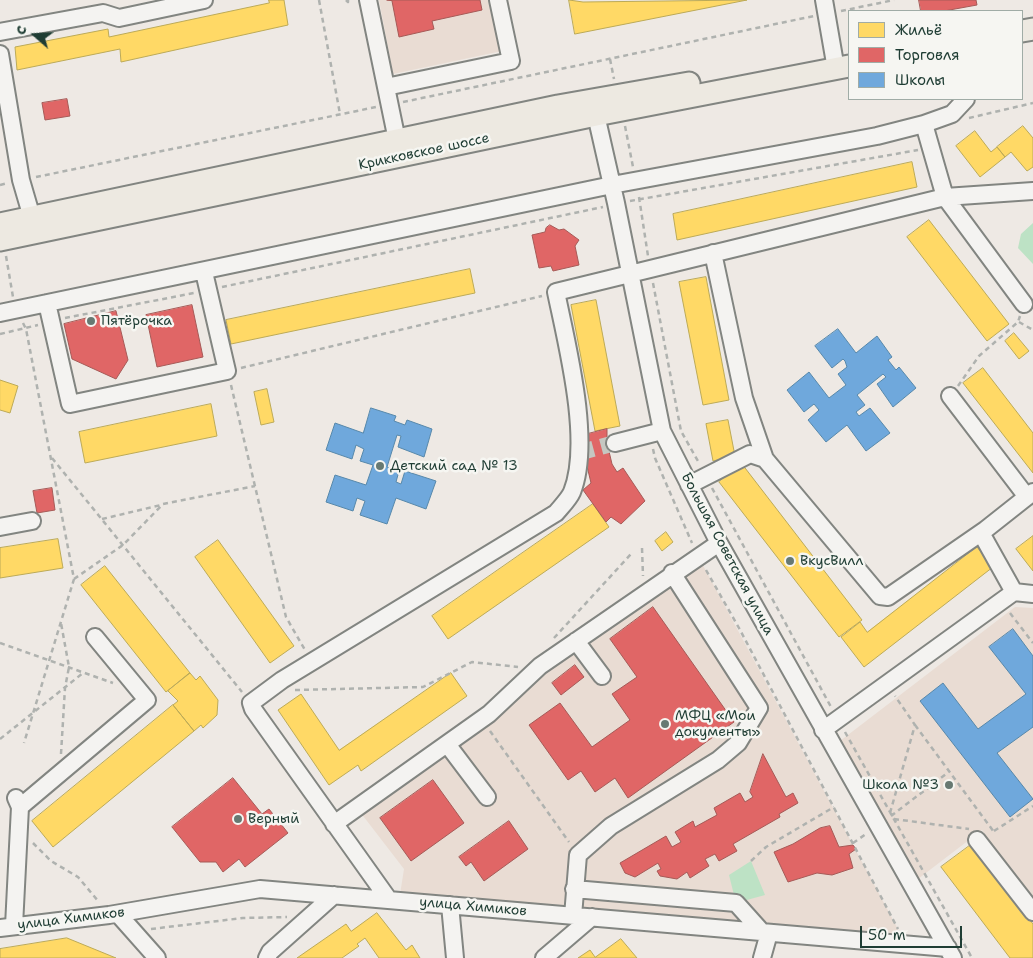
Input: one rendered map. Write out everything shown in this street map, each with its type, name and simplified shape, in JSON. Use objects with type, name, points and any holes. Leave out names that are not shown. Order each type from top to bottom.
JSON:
[{"type":"main road","name":"Крикковское шоссе","points":[[1,234],[34,225],[399,149],[622,111],[842,60]]},
{"type":"main road","points":[[399,149],[558,106],[842,60]]},
{"type":"street","points":[[0,32],[104,13],[119,18],[204,0]]},
{"type":"street","points":[[368,0],[399,149]]},
{"type":"street","points":[[386,87],[511,61],[498,0]]},
{"type":"street","points":[[825,7],[842,60]]},
{"type":"street","points":[[1,63],[21,180],[34,225]]},
{"type":"street","points":[[7,312],[612,185],[877,136],[924,124],[952,114],[965,100]]},
{"type":"street","name":"Большая Советская улица","points":[[596,115],[662,431],[719,543],[950,953]]},
{"type":"street","points":[[924,124],[945,197],[1024,304]]},
{"type":"street","points":[[388,900],[252,709],[251,703],[266,691],[312,662],[556,513],[572,493],[578,467],[578,416],[572,370],[556,292],[945,197],[1032,192]]},
{"type":"street","points":[[712,253],[744,398],[765,460],[883,598],[888,597],[981,533],[1030,495],[950,396]]},
{"type":"street","points":[[47,303],[70,404],[227,371],[204,272]]},
{"type":"street","points":[[615,443],[662,431]]},
{"type":"street","points":[[689,485],[750,454],[765,460]]},
{"type":"street","points":[[0,527],[32,521]]},
{"type":"street","points":[[981,533],[1014,592]]},
{"type":"street","points":[[334,824],[481,720],[540,666],[672,573],[719,543]]},
{"type":"street","points":[[573,916],[578,855],[611,826],[718,760],[738,743],[760,708],[672,573]]},
{"type":"street","points":[[823,730],[1014,592],[1033,594]]},
{"type":"street","points":[[7,927],[18,803],[59,774],[147,700],[95,637]]},
{"type":"street","points":[[576,641],[602,676]]},
{"type":"street","points":[[448,744],[487,797]]},
{"type":"street","points":[[979,833],[1033,912]]},
{"type":"street","name":"улица Химиков","points":[[7,927],[114,914],[260,889],[766,932],[950,953]]},
{"type":"street","points":[[574,889],[736,903],[766,932],[762,958]]},
{"type":"street","points":[[267,958],[270,952],[334,895]]},
{"type":"street","points":[[450,906],[454,958]]},
{"type":"street","points":[[114,914],[134,931],[158,958]]},
{"type":"street","points":[[544,958],[592,918]]},
{"type":"path","points":[[319,0],[340,114]]},
{"type":"path","points":[[0,185],[390,104],[825,7],[894,0]]},
{"type":"path","points":[[952,114],[956,121],[1033,103]]},
{"type":"path","points":[[622,111],[681,431],[838,720],[972,958]]},
{"type":"path","points":[[0,334],[26,329],[51,321],[209,290],[639,199],[931,148]]},
{"type":"path","points":[[1,234],[7,312],[26,329],[74,579],[24,743]]},
{"type":"path","points":[[312,662],[286,617],[227,371],[556,292]]},
{"type":"path","points":[[950,396],[979,356],[1018,322],[1033,330]]},
{"type":"path","points":[[51,457],[251,703]]},
{"type":"path","points":[[102,519],[163,504],[255,486]]},
{"type":"path","points":[[74,579],[123,545],[163,504]]},
{"type":"path","points":[[642,548],[644,593]]},
{"type":"path","points":[[551,640],[631,554]]},
{"type":"path","points":[[1006,608],[1033,643]]},
{"type":"path","points":[[59,774],[65,688],[69,668],[61,621]]},
{"type":"path","points":[[0,643],[116,684]]},
{"type":"path","points":[[266,691],[423,687],[472,662],[524,667]]},
{"type":"path","points":[[0,739],[84,673]]},
{"type":"path","points":[[894,694],[994,832]]},
{"type":"path","points":[[481,720],[578,855]]},
{"type":"path","points":[[891,814],[915,724]]},
{"type":"path","points":[[891,814],[950,771]]},
{"type":"path","points":[[750,862],[766,847],[834,806]]},
{"type":"path","points":[[894,819],[979,833],[994,832],[1033,806]]},
{"type":"path","points":[[979,833],[994,832]]},
{"type":"path","points":[[27,837],[52,861],[78,877],[114,914]]},
{"type":"path","points":[[134,931],[242,918],[309,917]]},
{"type":"shaded area","points":[[379,0],[491,0],[502,51],[393,74]]},
{"type":"shaded area","points":[[698,556],[906,944],[399,901],[404,869],[357,808]]},
{"type":"shaded area","name":"Школа №3","points":[[1015,607],[1033,608],[1033,900],[982,830],[918,879],[840,741]]},
{"type":"green space","points":[[1033,223],[1033,264],[1018,248],[1021,234]]},
{"type":"green space","points":[[751,861],[765,895],[736,903],[729,875]]},
{"type":"building: Жильё","points":[[269,0],[284,0],[288,25],[121,62],[120,49],[17,70],[15,47],[108,29],[109,37],[269,3]]},
{"type":"building: Жильё","points":[[569,0],[583,2],[747,0],[575,34]]},
{"type":"building: Жильё","points":[[1023,126],[1033,138],[1033,167],[1027,171],[1011,152],[1005,157],[997,147]]},
{"type":"building: Жильё","points":[[975,131],[991,152],[997,147],[1005,157],[980,177],[956,146]]},
{"type":"building: Жильё","points":[[912,162],[917,187],[677,240],[673,214]]},
{"type":"building: Жильё","points":[[929,220],[1009,324],[987,341],[907,237]]},
{"type":"building: Жильё","points":[[470,269],[475,293],[231,344],[226,320]]},
{"type":"building: Жильё","points":[[706,277],[729,400],[703,405],[679,282]]},
{"type":"building: Жильё","points":[[596,300],[620,426],[595,431],[571,305]]},
{"type":"building: Жильё","points":[[1014,333],[1029,351],[1019,359],[1005,341]]},
{"type":"building: Жильё","points":[[983,368],[1033,433],[1033,473],[963,383]]},
{"type":"building: Жильё","points":[[0,380],[18,386],[10,413],[0,410]]},
{"type":"building: Жильё","points":[[267,389],[274,422],[261,425],[254,392]]},
{"type":"building: Жильё","points":[[211,404],[217,436],[85,463],[79,432]]},
{"type":"building: Жильё","points":[[728,420],[735,456],[713,461],[706,424]]},
{"type":"building: Жильё","points":[[742,464],[862,620],[839,637],[719,482]]},
{"type":"building: Жильё","points":[[593,504],[609,527],[448,639],[432,616]]},
{"type":"building: Жильё","points":[[666,532],[673,542],[662,551],[655,541]]},
{"type":"building: Жильё","points":[[1033,536],[1033,571],[1016,549]]},
{"type":"building: Жильё","points":[[58,539],[63,568],[0,578],[0,548]]},
{"type":"building: Жильё","points":[[218,540],[294,646],[270,663],[195,557]]},
{"type":"building: Жильё","points":[[977,547],[993,567],[864,667],[841,637],[860,622],[867,632]]},
{"type":"building: Жильё","points":[[105,566],[190,673],[166,692],[81,585]]},
{"type":"building: Жильё","points":[[190,673],[196,680],[200,676],[218,700],[217,715],[203,728],[201,725],[194,731],[173,705],[178,701],[168,691]]},
{"type":"building: Жильё","points":[[451,673],[467,696],[361,771],[358,765],[329,785],[278,710],[301,694],[339,750]]},
{"type":"building: Жильё","points":[[173,705],[194,731],[53,847],[32,821]]},
{"type":"building: Жильё","points":[[972,844],[1033,924],[1033,958],[1010,958],[941,867]]},
{"type":"building: Жильё","points":[[377,913],[406,950],[412,945],[420,958],[379,958],[365,938],[357,944],[359,946],[342,958],[297,958],[346,924],[351,931]]},
{"type":"building: Жильё","points":[[67,938],[116,958],[0,958],[0,949]]},
{"type":"building: Жильё","points":[[621,939],[637,958],[578,958],[590,950],[595,957]]},
{"type":"building: Торговля","points":[[387,0],[480,0],[482,10],[432,21],[434,29],[399,37],[392,1]]},
{"type":"building: Торговля","points":[[919,0],[976,0],[977,5],[950,10],[921,10]]},
{"type":"building: Торговля","points":[[67,99],[70,116],[45,120],[42,103]]},
{"type":"building: Торговля","points":[[550,225],[559,230],[564,229],[579,240],[575,246],[579,265],[553,271],[551,266],[539,268],[532,235],[545,232],[546,228]]},
{"type":"building: Торговля","points":[[192,305],[203,357],[157,367],[146,315]]},
{"type":"building: Торговля","points":[[116,311],[128,360],[116,379],[72,359],[64,324]]},
{"type":"building: Торговля","points":[[607,429],[607,443],[612,464],[617,472],[623,468],[645,501],[621,524],[611,517],[606,522],[583,490],[591,483],[580,436]]},
{"type":"building: Торговля","points":[[52,488],[55,510],[37,513],[33,491]]},
{"type":"building: Торговля","points":[[653,607],[734,722],[628,798],[615,778],[595,792],[581,771],[568,780],[529,725],[560,703],[592,747],[630,720],[612,694],[637,677],[610,639]]},
{"type":"building: Торговля","points":[[575,665],[584,677],[561,695],[552,683]]},
{"type":"building: Торговля","points":[[763,754],[786,797],[793,793],[798,803],[779,814],[780,817],[733,844],[737,851],[719,861],[715,854],[705,859],[709,866],[690,878],[687,872],[677,879],[660,876],[657,871],[661,869],[658,863],[635,877],[625,873],[620,863],[666,836],[672,847],[681,842],[675,832],[693,821],[695,827],[717,815],[714,808],[740,793],[745,802],[753,797],[750,792]]},
{"type":"building: Торговля","points":[[233,778],[262,814],[269,809],[288,833],[245,867],[239,859],[223,872],[216,862],[200,862],[172,827]]},
{"type":"building: Торговля","points":[[433,780],[464,823],[411,861],[380,818]]},
{"type":"building: Торговля","points":[[509,821],[528,849],[484,881],[471,862],[466,866],[459,857]]},
{"type":"building: Торговля","points":[[830,826],[839,847],[853,845],[856,849],[849,854],[853,868],[832,875],[817,873],[788,882],[774,852],[793,844],[820,828]]},
{"type":"building: Школы","points":[[838,329],[856,353],[877,336],[892,357],[888,360],[896,370],[899,367],[916,388],[893,407],[877,384],[886,377],[883,374],[857,395],[865,405],[856,412],[859,416],[870,408],[890,433],[866,451],[847,425],[826,442],[808,420],[819,410],[814,404],[804,412],[787,390],[809,372],[829,398],[846,385],[838,374],[847,367],[845,361],[843,359],[832,368],[815,346]]},
{"type":"building: Школы","name":"Детский сад № 13","points":[[371,408],[396,416],[394,421],[405,425],[407,420],[432,429],[424,457],[398,447],[401,436],[397,435],[387,467],[399,471],[396,482],[401,484],[405,471],[436,481],[426,509],[396,498],[387,524],[360,515],[365,501],[357,498],[353,511],[326,502],[335,475],[366,485],[373,465],[360,461],[364,449],[356,445],[352,459],[326,450],[335,423],[363,433]]},
{"type":"building: Школы","points":[[1013,629],[1033,656],[1033,727],[997,753],[1033,799],[1010,817],[920,701],[943,683],[978,729],[1026,694],[989,647]]},
{"type":"tunnel","points":[[578,453],[615,443]]},
{"type":"place","name":"Пятёрочка","points":[[91,321]]},
{"type":"place","name":"Детский сад № 13","points":[[380,466]]},
{"type":"place","name":"ВкусВилл","points":[[790,561]]},
{"type":"place","name":"МФЦ «Мои документы»","points":[[665,724]]},
{"type":"place","name":"Школа №3","points":[[949,785]]},
{"type":"place","name":"Верный","points":[[238,819]]}]
